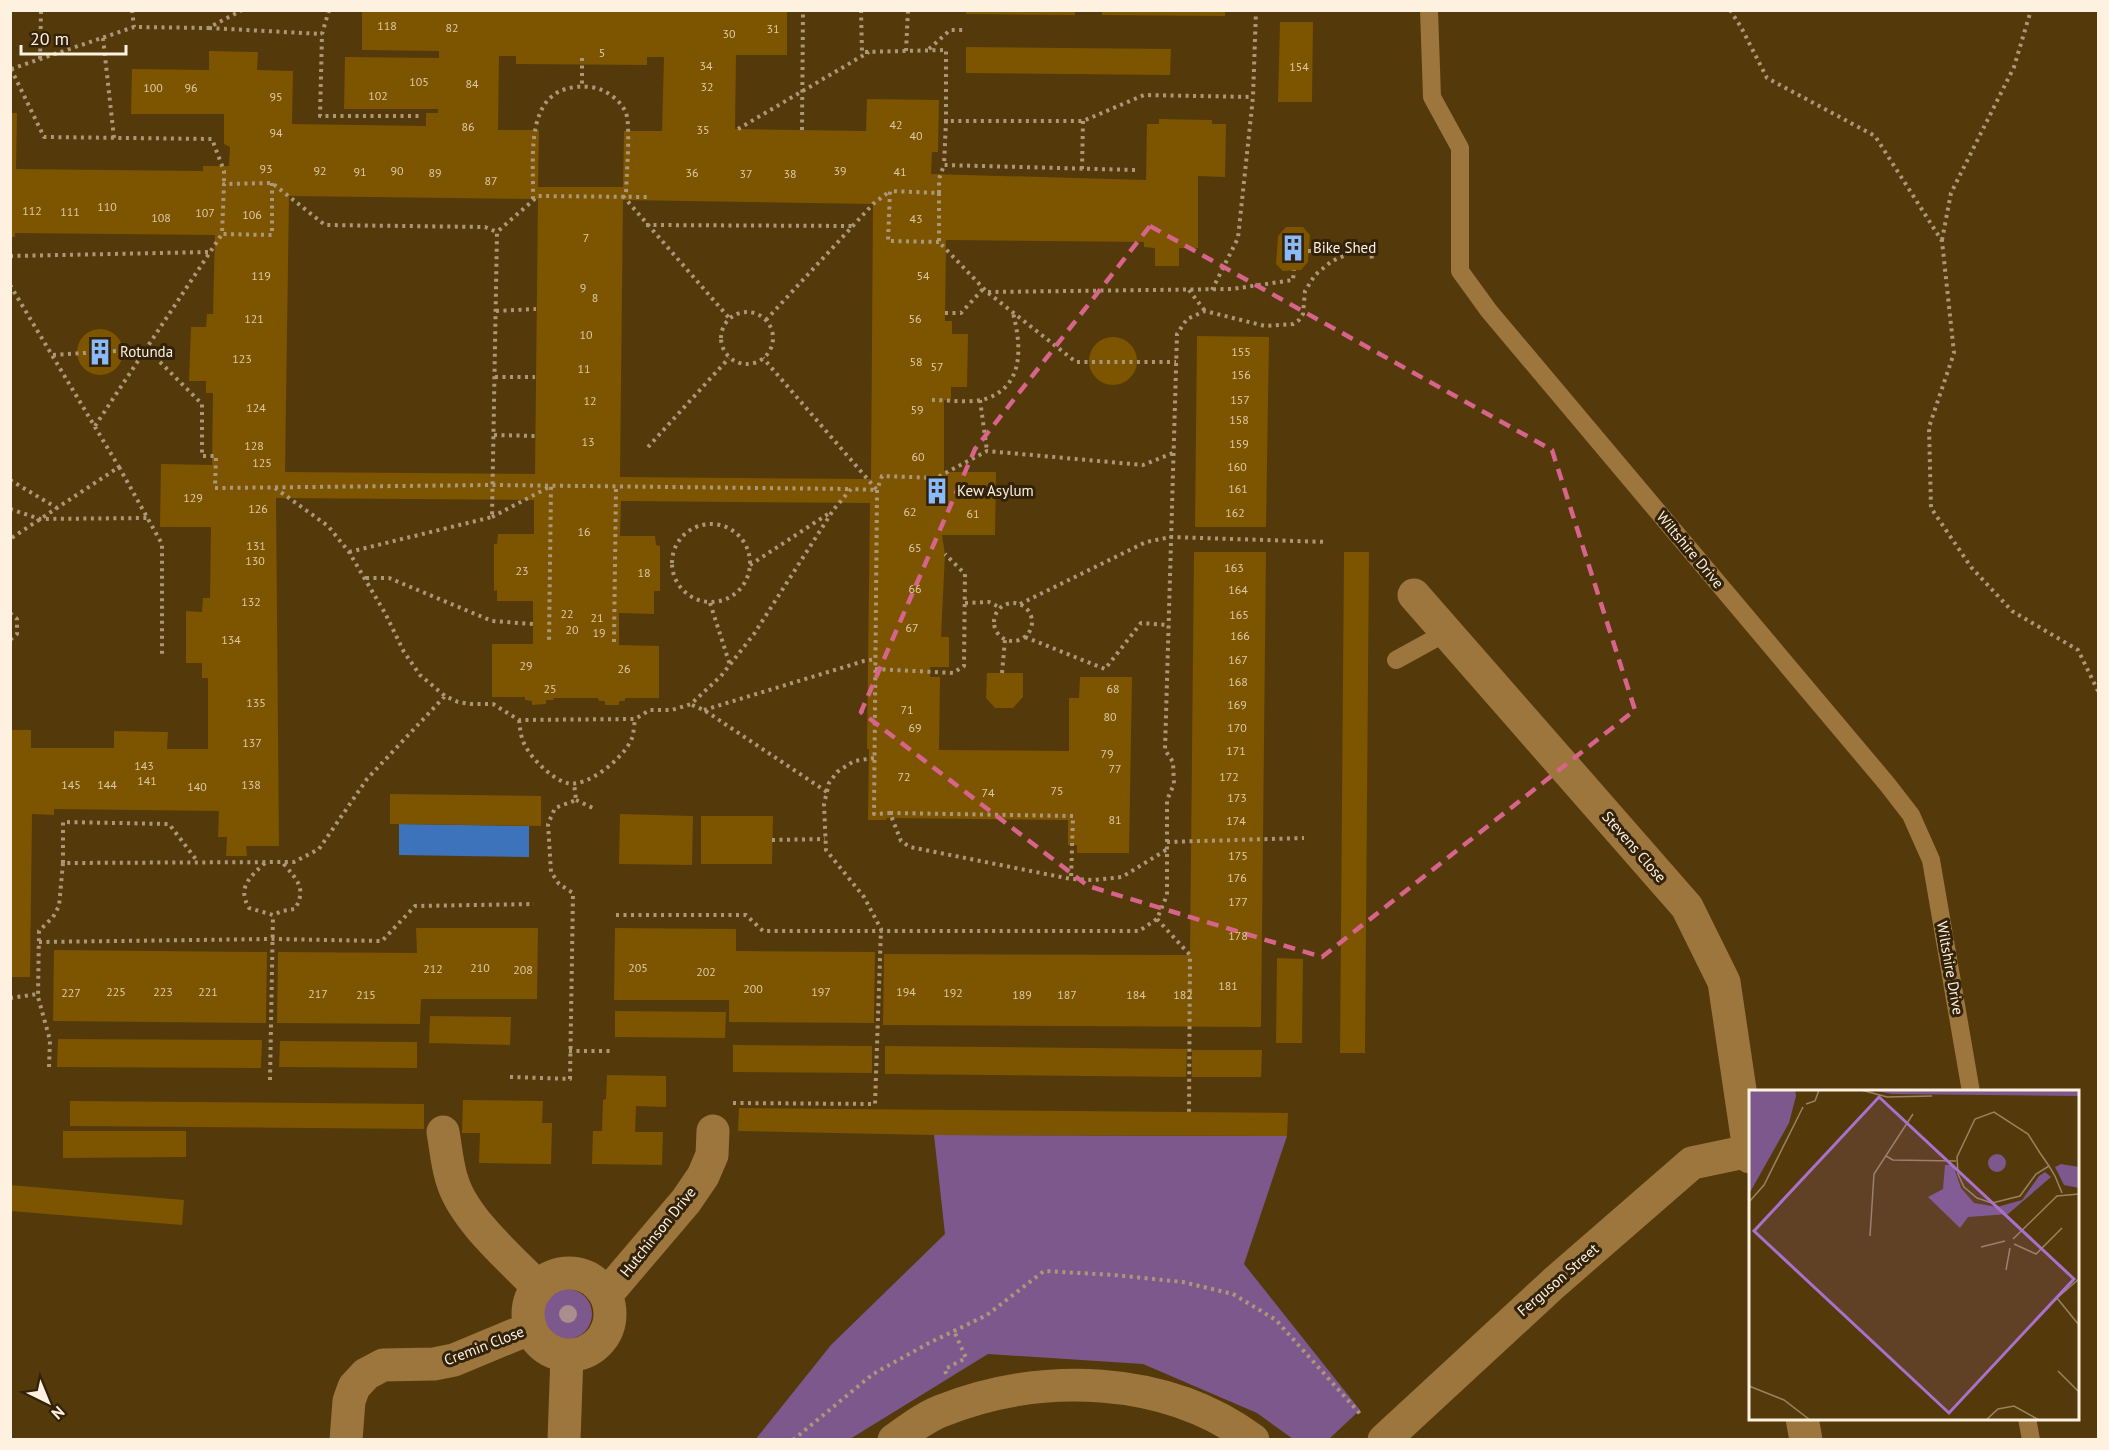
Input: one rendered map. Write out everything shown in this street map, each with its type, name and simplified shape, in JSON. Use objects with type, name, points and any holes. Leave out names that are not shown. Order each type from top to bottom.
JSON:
[{"type":"street","name":"Stevens Close","points":[[1414,595],[1687,907],[1724,982],[1749,1147]]},
{"type":"street","name":"Hutchinson Drive","points":[[606,1295],[686,1201],[703,1176],[723,1122]]},
{"type":"street","points":[[443,1132],[453,1183],[465,1204],[485,1232],[538,1287]]},
{"type":"street","name":"Ferguson Street","points":[[1376,1431],[1508,1323],[1692,1163],[1749,1154]]},
{"type":"street","points":[[572,1273],[592,1279],[606,1295],[611,1316],[608,1330],[600,1341],[584,1352],[567,1355],[553,1352],[543,1346],[534,1336],[531,1328],[529,1306],[538,1287],[560,1274],[572,1273]]},
{"type":"street","name":"Cremin Close","points":[[346,1440],[349,1401],[354,1387],[366,1374],[383,1365],[434,1364],[454,1360],[531,1328]]},
{"type":"street","points":[[564,1440],[567,1355]]},
{"type":"street","points":[[894,1440],[913,1426],[939,1412],[974,1400],[999,1393],[1060,1386],[1107,1387],[1166,1396],[1216,1417],[1253,1440]]},
{"type":"street","points":[[1802,1420],[1806,1440]]},
{"type":"lane","name":"Wiltshire Drive","points":[[1429,10],[1432,97],[1460,148],[1460,271],[1489,311],[1872,765],[1911,815],[1931,860],[1971,1090]]},
{"type":"lane","points":[[1396,660],[1447,632]]},
{"type":"lane","points":[[2027,1420],[2031,1440]]},
{"type":"path","points":[[40,59],[41,10]]},
{"type":"path","points":[[132,10],[134,27]]},
{"type":"path","points":[[208,28],[242,10]]},
{"type":"path","points":[[329,10],[322,34],[320,116],[423,116]]},
{"type":"path","points":[[802,130],[803,10]]},
{"type":"path","points":[[861,10],[862,52],[946,50],[946,121],[944,165],[939,179],[939,242],[986,290],[1076,362],[1176,362]]},
{"type":"path","points":[[906,51],[908,10]]},
{"type":"path","points":[[1212,290],[1238,238],[1253,97],[1256,10]]},
{"type":"path","points":[[1730,10],[1767,78],[1875,136],[1942,240]]},
{"type":"path","points":[[2031,10],[2014,67],[1951,193],[1942,240],[1954,353],[1929,427],[1930,508],[1971,567],[2012,611],[2078,650],[2098,692]]},
{"type":"path","points":[[95,426],[222,234],[224,171],[212,139],[44,137],[11,69],[134,27],[322,34]]},
{"type":"path","points":[[928,50],[950,30],[965,30]]},
{"type":"path","points":[[104,38],[114,138]]},
{"type":"path","points":[[738,129],[870,51]]},
{"type":"path","points":[[582,58],[582,86]]},
{"type":"path","points":[[533,200],[535,127],[544,105],[557,93],[582,86],[595,87],[613,97],[625,111],[627,127],[625,196],[646,225],[730,319]]},
{"type":"path","points":[[946,121],[1083,121],[1144,96],[1253,97]]},
{"type":"path","points":[[1082,169],[1083,121]]},
{"type":"path","points":[[944,165],[1135,170]]},
{"type":"path","points":[[224,184],[272,183],[325,225],[485,227],[497,232]]},
{"type":"path","points":[[222,234],[272,235],[272,183]]},
{"type":"path","points":[[766,320],[873,204],[890,191],[939,192]]},
{"type":"path","points":[[890,191],[888,241],[939,242]]},
{"type":"path","points":[[492,517],[497,232],[538,196],[647,197]]},
{"type":"path","points":[[646,225],[853,226]]},
{"type":"path","points":[[1308,251],[1371,251],[1372,260]]},
{"type":"path","points":[[616,915],[746,915],[763,931],[881,929],[1139,931],[1157,919],[1167,895],[1167,800],[1174,784],[1173,762],[1165,750],[1177,334],[1180,326],[1187,319],[1205,311],[1265,326],[1293,324],[1303,314],[1305,291],[1315,275],[1332,261],[1355,251]]},
{"type":"path","points":[[10,256],[210,252]]},
{"type":"path","points":[[945,313],[961,313],[986,290],[1232,290],[1293,280],[1294,270]]},
{"type":"path","points":[[10,285],[95,426],[162,544],[162,657]]},
{"type":"path","points":[[1189,290],[1205,311]]},
{"type":"path","points":[[496,310],[536,309]]},
{"type":"path","points":[[932,400],[981,400],[990,398],[1003,388],[1013,376],[1019,360],[1019,335],[1013,312]]},
{"type":"path","points":[[743,313],[752,313],[766,320],[771,328],[772,345],[764,358],[756,363],[747,364],[729,358],[722,345],[722,336],[723,328],[730,319],[743,313]]},
{"type":"path","points":[[52,355],[147,349],[202,404],[202,456],[216,456],[215,488],[492,484],[877,490]]},
{"type":"path","points":[[648,447],[729,358]]},
{"type":"path","points":[[764,358],[877,490]]},
{"type":"path","points":[[495,377],[536,377]]},
{"type":"path","points":[[981,400],[987,451]]},
{"type":"path","points":[[494,435],[535,436]]},
{"type":"path","points":[[1071,879],[1073,816],[874,814],[877,490],[882,476],[936,478],[987,451],[1143,465],[1173,453]]},
{"type":"path","points":[[10,539],[119,467]]},
{"type":"path","points":[[10,480],[57,508]]},
{"type":"path","points":[[350,552],[492,517],[551,486]]},
{"type":"path","points":[[549,642],[551,486]]},
{"type":"path","points":[[614,642],[616,486]]},
{"type":"path","points":[[275,488],[328,526],[350,552],[386,613],[404,652],[420,675],[445,696],[458,702],[493,705],[519,720],[635,719],[650,710],[672,710],[691,704],[721,676],[754,634],[834,510],[851,489]]},
{"type":"path","points":[[10,509],[40,519],[147,518]]},
{"type":"path","points":[[750,565],[834,510]]},
{"type":"path","points":[[712,524],[732,530],[746,545],[750,565],[745,584],[730,598],[710,603],[690,597],[676,583],[671,562],[677,543],[692,528],[712,524]]},
{"type":"path","points":[[1020,604],[1146,542],[1172,537],[1327,542]]},
{"type":"path","points":[[875,669],[953,673],[964,666],[965,574],[945,554]]},
{"type":"path","points":[[365,578],[389,578],[492,621],[533,624]]},
{"type":"path","points":[[710,603],[730,665]]},
{"type":"path","points":[[964,603],[989,603],[1001,608]]},
{"type":"path","points":[[1010,603],[1020,604],[1028,610],[1032,618],[1031,628],[1025,637],[1016,641],[1005,640],[998,634],[994,625],[995,615],[1001,608],[1010,603]]},
{"type":"path","points":[[10,613],[17,619],[17,634],[10,640]]},
{"type":"path","points":[[1025,637],[1105,669],[1141,623],[1169,625]]},
{"type":"path","points":[[1002,673],[1005,640]]},
{"type":"path","points":[[704,710],[876,659]]},
{"type":"path","points":[[63,863],[294,862],[319,849],[367,779],[445,696]]},
{"type":"path","points":[[691,704],[704,710],[827,792]]},
{"type":"path","points":[[519,720],[527,750],[553,775],[567,783],[574,783],[582,782],[604,770],[621,755],[632,737],[635,719]]},
{"type":"path","points":[[723,1122],[733,1103],[875,1104],[881,929],[864,897],[826,850],[824,804],[833,777],[854,761],[874,758]]},
{"type":"path","points":[[574,783],[576,800]]},
{"type":"path","points":[[510,1077],[570,1079],[573,892],[559,884],[551,873],[548,824],[555,808],[576,800],[595,809]]},
{"type":"path","points":[[890,813],[901,841],[910,847],[1071,879],[1094,880],[1122,877],[1167,849]]},
{"type":"path","points":[[49,1067],[50,1040],[38,994],[39,931],[59,906],[63,863],[63,822],[169,824],[198,862]]},
{"type":"path","points":[[1167,842],[1304,838]]},
{"type":"path","points":[[772,840],[825,839]]},
{"type":"path","points":[[266,863],[245,885],[243,897],[249,908],[273,915],[295,909],[302,898],[300,885],[282,862]]},
{"type":"path","points":[[39,942],[273,939],[382,941],[415,906],[534,904]]},
{"type":"path","points":[[270,1080],[273,915]]},
{"type":"path","points":[[1157,919],[1190,955],[1189,1113]]},
{"type":"path","points":[[10,998],[38,994]]},
{"type":"path","points":[[569,1051],[612,1051]]},
{"type":"path","points":[[794,1440],[873,1374],[987,1315],[1044,1271],[1183,1282],[1233,1294],[1276,1320],[1376,1431]]},
{"type":"highlighted area","points":[[1150,226],[1552,450],[1635,710],[1322,957],[1088,886],[861,712],[975,449]]},
{"type":"shaded area","points":[[934,1135],[1287,1136],[1244,1264],[1360,1410],[1329,1439],[1293,1439],[1257,1413],[1143,1364],[988,1354],[850,1439],[755,1440],[831,1345],[945,1234]]},
{"type":"shaded area","points":[[562,1289],[572,1289],[585,1296],[592,1309],[592,1319],[585,1332],[572,1339],[562,1339],[553,1335],[546,1328],[542,1319],[542,1309],[546,1300],[553,1293]]},
{"type":"water","points":[[399,824],[529,826],[529,857],[399,855]]},
{"type":"building","name":"Kew Asylum","points":[[362,10],[787,10],[787,55],[736,55],[735,129],[866,131],[867,99],[939,100],[938,152],[932,152],[931,174],[1146,180],[1147,124],[1159,124],[1159,119],[1212,120],[1212,124],[1226,124],[1225,177],[1198,176],[1198,248],[1179,248],[1179,266],[1155,266],[1155,248],[1144,247],[1144,242],[946,240],[945,321],[952,321],[952,334],[968,334],[967,387],[951,387],[951,401],[944,400],[944,472],[996,472],[995,535],[942,535],[945,554],[941,637],[949,637],[949,667],[930,667],[930,677],[940,677],[939,750],[1069,751],[1069,698],[1079,698],[1080,677],[1132,677],[1129,853],[1077,853],[1077,845],[1068,845],[1068,820],[887,818],[886,820],[868,820],[870,503],[621,501],[620,536],[655,536],[656,545],[660,546],[660,591],[654,591],[654,614],[619,613],[619,645],[659,646],[659,698],[625,698],[625,701],[619,701],[619,705],[605,705],[605,701],[599,701],[598,698],[553,698],[554,700],[546,700],[546,704],[532,705],[532,701],[525,700],[525,697],[492,697],[492,644],[533,644],[533,601],[497,601],[497,590],[494,591],[494,544],[497,544],[498,534],[534,534],[534,500],[276,498],[279,846],[246,846],[247,856],[226,856],[227,837],[218,837],[219,811],[54,809],[54,815],[32,814],[30,977],[10,977],[10,730],[31,730],[31,748],[114,748],[114,731],[168,732],[167,749],[208,749],[208,678],[202,678],[202,663],[186,663],[186,611],[202,612],[203,598],[210,598],[211,527],[160,527],[161,464],[212,465],[213,393],[206,393],[206,381],[189,381],[191,327],[206,327],[207,314],[213,314],[215,235],[15,233],[15,237],[10,237],[10,113],[17,113],[16,169],[203,171],[203,166],[229,166],[230,147],[224,144],[224,114],[131,114],[132,69],[209,70],[209,51],[258,52],[257,70],[293,71],[292,124],[426,126],[426,113],[438,113],[438,109],[344,109],[345,57],[439,58],[439,51],[362,50]],"holes":[[[499,56],[516,56],[516,64],[647,65],[647,57],[664,57],[662,131],[624,131],[623,187],[538,187],[539,130],[498,130]],[[289,196],[538,199],[535,474],[285,472]],[[623,200],[873,204],[871,479],[620,477]]]},
{"type":"building","points":[[966,10],[1075,10],[1075,15],[966,14]]},
{"type":"building","points":[[1102,10],[1225,10],[1225,16],[1102,15]]},
{"type":"building","points":[[1280,22],[1313,22],[1312,102],[1278,102]]},
{"type":"building","points":[[966,47],[1171,49],[1170,75],[966,73]]},
{"type":"building","name":"Bike Shed","points":[[1286,227],[1303,227],[1310,235],[1308,262],[1301,270],[1283,271],[1276,264],[1278,236]]},
{"type":"building","name":"Rotunda","points":[[105,329],[117,335],[122,343],[122,361],[117,369],[109,374],[95,375],[87,372],[80,365],[77,347],[80,339],[87,332]]},
{"type":"building","points":[[1197,336],[1269,337],[1266,527],[1195,527]]},
{"type":"building","points":[[1113,337],[1130,344],[1137,361],[1130,378],[1113,385],[1096,378],[1089,361],[1096,344]]},
{"type":"building","points":[[1194,552],[1266,552],[1261,1027],[883,1025],[884,954],[1190,955]]},
{"type":"building","points":[[1344,552],[1369,552],[1365,1053],[1340,1053]]},
{"type":"building","points":[[987,673],[1023,673],[1023,697],[1013,708],[995,708],[986,698]]},
{"type":"building","points":[[390,794],[541,796],[541,826],[390,824]]},
{"type":"building","points":[[620,814],[693,816],[692,865],[619,864]]},
{"type":"building","points":[[701,816],[773,816],[772,864],[701,864]]},
{"type":"building","points":[[416,928],[538,928],[537,999],[421,999],[420,1024],[277,1023],[278,952],[417,953]]},
{"type":"building","points":[[615,928],[736,929],[736,951],[875,952],[874,1023],[729,1022],[729,1000],[614,1000]]},
{"type":"building","points":[[54,950],[267,952],[266,1023],[53,1021]]},
{"type":"building","points":[[1277,958],[1303,959],[1302,1043],[1276,1043]]},
{"type":"building","points":[[615,1011],[726,1012],[725,1038],[615,1037]]},
{"type":"building","points":[[430,1016],[511,1017],[510,1045],[429,1043]]},
{"type":"building","points":[[58,1039],[262,1040],[261,1068],[57,1067]]},
{"type":"building","points":[[280,1041],[417,1042],[417,1068],[279,1067]]},
{"type":"building","points":[[733,1045],[872,1046],[872,1073],[733,1072]]},
{"type":"building","points":[[885,1046],[1187,1049],[1186,1077],[885,1074]]},
{"type":"building","points":[[1192,1050],[1262,1050],[1261,1077],[1192,1077]]},
{"type":"building","points":[[607,1075],[666,1076],[666,1107],[636,1106],[635,1132],[663,1132],[662,1165],[592,1164],[593,1131],[602,1131]]},
{"type":"building","points":[[463,1100],[543,1101],[542,1123],[552,1123],[551,1164],[479,1163],[480,1133],[462,1133]]},
{"type":"building","points":[[70,1101],[424,1104],[424,1129],[70,1126]]},
{"type":"building","points":[[739,1108],[1288,1113],[1287,1136],[934,1135],[738,1131]]},
{"type":"building","points":[[63,1131],[186,1131],[186,1157],[63,1158]]},
{"type":"building","points":[[10,1185],[184,1200],[182,1225],[10,1211]]},
{"type":"place","name":"Bike Shed","points":[[1293,248]]},
{"type":"place","name":"Rotunda","points":[[100,352]]},
{"type":"place","name":"Kew Asylum","points":[[937,491]]}]
